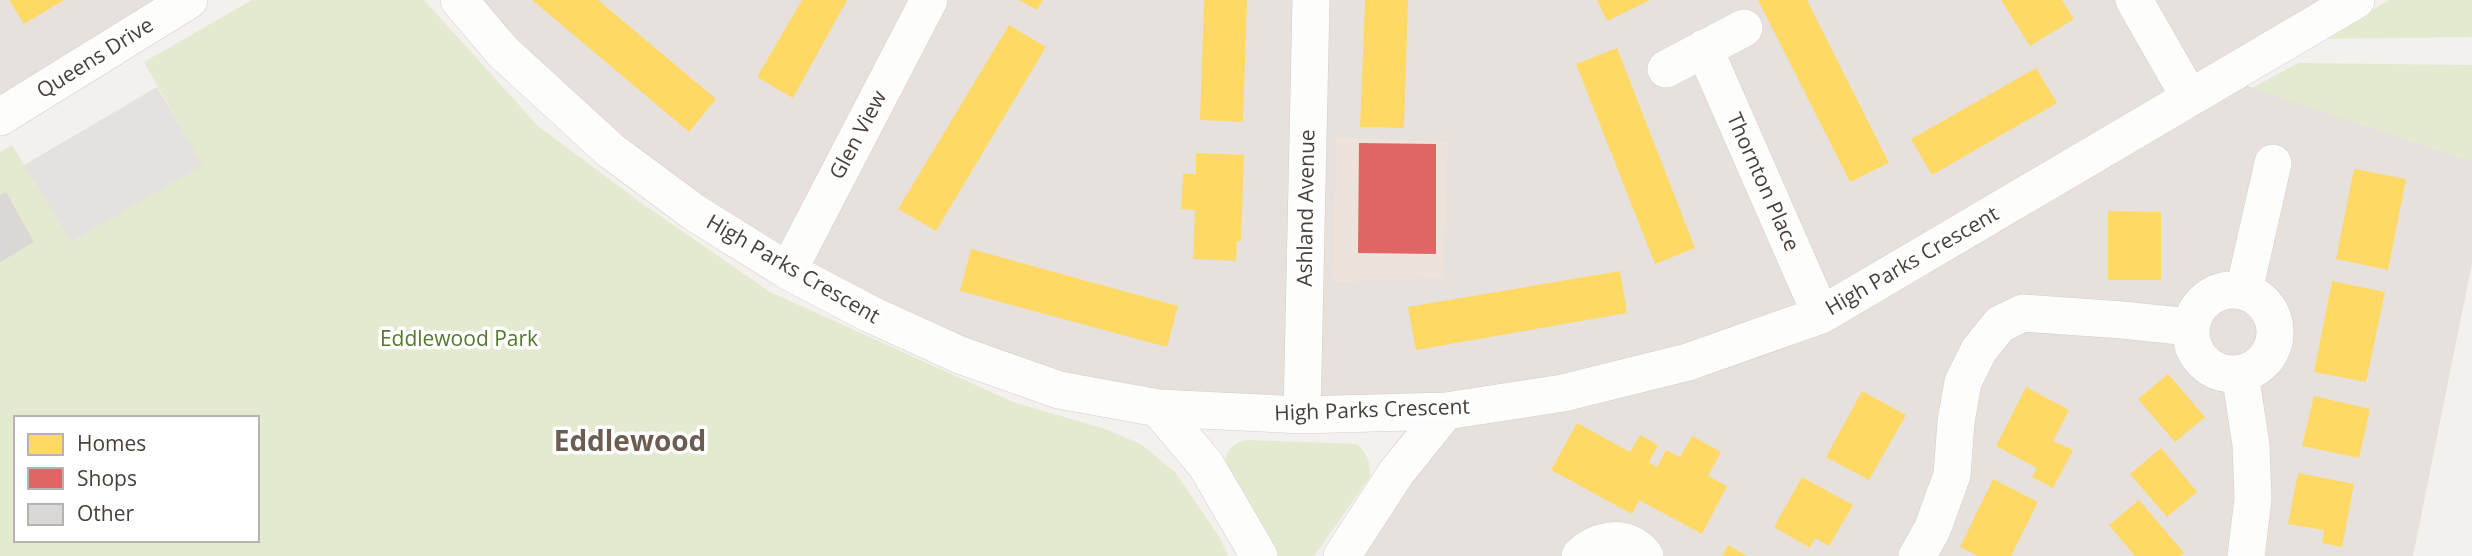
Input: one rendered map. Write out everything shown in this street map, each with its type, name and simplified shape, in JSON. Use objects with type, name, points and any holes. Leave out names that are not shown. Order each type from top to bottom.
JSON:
[{"type":"street","name":"Queens Drive","points":[[0,117],[190,0]]},
{"type":"street","name":"High Parks Crescent","points":[[459,0],[503,52],[610,150],[695,213],[788,271],[870,314],[960,355],[1059,390],[1157,408],[1302,415],[1446,411],[1563,393],[1688,362],[1821,315],[2356,0]]},
{"type":"street","name":"Glen View","points":[[788,271],[929,0]]},
{"type":"street","name":"Ashland Avenue","points":[[1302,415],[1311,0]]},
{"type":"street","points":[[2134,0],[2190,98]]},
{"type":"street","points":[[1667,69],[1744,28]]},
{"type":"street","name":"Thornton Place","points":[[1704,48],[1821,315]]},
{"type":"street","points":[[2244,291],[2273,163]]},
{"type":"street","points":[[2229,289],[2244,291],[2259,298],[2270,310],[2275,326],[2275,342],[2268,357],[2255,368],[2240,374],[2224,374],[2210,368],[2198,358],[2190,327],[2194,313],[2215,293],[2229,289]]},
{"type":"street","points":[[1917,556],[1932,530],[1952,475],[1956,422],[1963,382],[1979,350],[2000,324],[2023,313],[2190,327]]},
{"type":"street","points":[[2240,374],[2251,445],[2253,499],[2246,556]]},
{"type":"street","points":[[1157,408],[1206,465],[1259,556]]},
{"type":"street","points":[[1342,556],[1396,473],[1446,411]]},
{"type":"street","points":[[1580,556],[1588,547],[1605,540],[1624,541],[1641,550],[1645,556]]},
{"type":"shaded area","points":[[0,0],[196,0],[0,117]]},
{"type":"shaded area","points":[[459,0],[2356,0],[2229,80],[2472,161],[2472,263],[2413,556],[1342,556],[1445,412],[1059,390],[695,213]]},
{"type":"shaded area","points":[[157,87],[203,165],[71,242],[24,165]]},
{"type":"shaded area","points":[[1337,138],[1448,142],[1443,278],[1332,282]]},
{"type":"green space","name":"Eddlewood Park","points":[[252,0],[424,0],[538,126],[640,202],[770,292],[1013,402],[1102,428],[1141,444],[1175,472],[1220,538],[1228,556],[0,556],[0,152],[12,145],[71,242],[202,165],[144,62]]},
{"type":"green space","points":[[2389,0],[2472,0],[2472,37],[2326,39]]},
{"type":"green space","points":[[2298,63],[2472,65],[2472,161],[2252,88]]},
{"type":"green space","points":[[1247,440],[1357,444],[1366,455],[1370,477],[1314,556],[1278,556],[1240,497],[1228,474],[1225,461],[1230,448]]},
{"type":"building: Homes","points":[[9,0],[64,0],[24,24]]},
{"type":"building: Homes","points":[[532,0],[598,0],[716,99],[689,132]]},
{"type":"building: Homes","points":[[802,0],[847,0],[793,98],[757,77]]},
{"type":"building: Homes","points":[[1019,0],[1043,0],[1037,10]]},
{"type":"building: Homes","points":[[1204,0],[1247,0],[1243,122],[1200,120]]},
{"type":"building: Homes","points":[[1365,0],[1408,0],[1404,128],[1360,127]]},
{"type":"building: Homes","points":[[1597,0],[1650,0],[1607,21]]},
{"type":"building: Homes","points":[[1758,0],[1807,0],[1889,163],[1850,182]]},
{"type":"building: Homes","points":[[2001,0],[2062,0],[2074,19],[2030,46]]},
{"type":"building: Homes","points":[[1009,25],[1046,47],[936,231],[898,209]]},
{"type":"building: Homes","points":[[1617,48],[1695,248],[1655,264],[1576,64]]},
{"type":"building: Homes","points":[[2036,68],[2057,103],[1932,175],[1911,139]]},
{"type":"building: Homes","points":[[1196,153],[1244,155],[1241,241],[1237,241],[1236,261],[1193,259],[1195,210],[1181,209],[1183,174],[1196,174]]},
{"type":"building: Homes","points":[[2354,169],[2406,179],[2388,270],[2336,259]]},
{"type":"building: Homes","points":[[2108,211],[2161,212],[2161,280],[2108,280]]},
{"type":"building: Homes","points":[[971,249],[1178,306],[1167,347],[960,291]]},
{"type":"building: Homes","points":[[1620,271],[1627,313],[1416,350],[1408,307]]},
{"type":"building: Homes","points":[[2332,281],[2385,292],[2366,382],[2314,372]]},
{"type":"building: Homes","points":[[2168,374],[2205,417],[2175,442],[2138,399]]},
{"type":"building: Homes","points":[[2026,387],[2069,410],[2053,441],[2073,450],[2053,488],[2032,477],[2037,468],[1996,446]]},
{"type":"building: Homes","points":[[1862,391],[1906,415],[1869,480],[1826,457]]},
{"type":"building: Homes","points":[[2314,396],[2370,409],[2359,458],[2302,446]]},
{"type":"building: Homes","points":[[1577,423],[1630,452],[1640,435],[1658,445],[1649,462],[1657,467],[1666,450],[1680,457],[1692,436],[1721,452],[1708,476],[1727,486],[1702,534],[1639,500],[1632,514],[1551,470]]},
{"type":"building: Homes","points":[[2161,448],[2197,492],[2167,517],[2130,474]]},
{"type":"building: Homes","points":[[2298,473],[2354,484],[2342,547],[2322,543],[2324,530],[2288,524]]},
{"type":"building: Homes","points":[[1802,477],[1853,505],[1829,546],[1815,538],[1810,548],[1774,527]]},
{"type":"building: Homes","points":[[1993,479],[2038,502],[2011,556],[1978,556],[1960,547]]},
{"type":"building: Homes","points":[[2139,500],[2184,553],[2180,556],[2135,556],[2109,525]]},
{"type":"building: Homes","points":[[1728,545],[1747,556],[1722,556]]},
{"type":"building: Shops","points":[[1359,143],[1436,144],[1436,254],[1358,253]]},
{"type":"building: Other","points":[[6,192],[34,242],[0,262],[0,195]]},
{"type":"district","name":"Eddlewood","points":[[630,441]]}]
